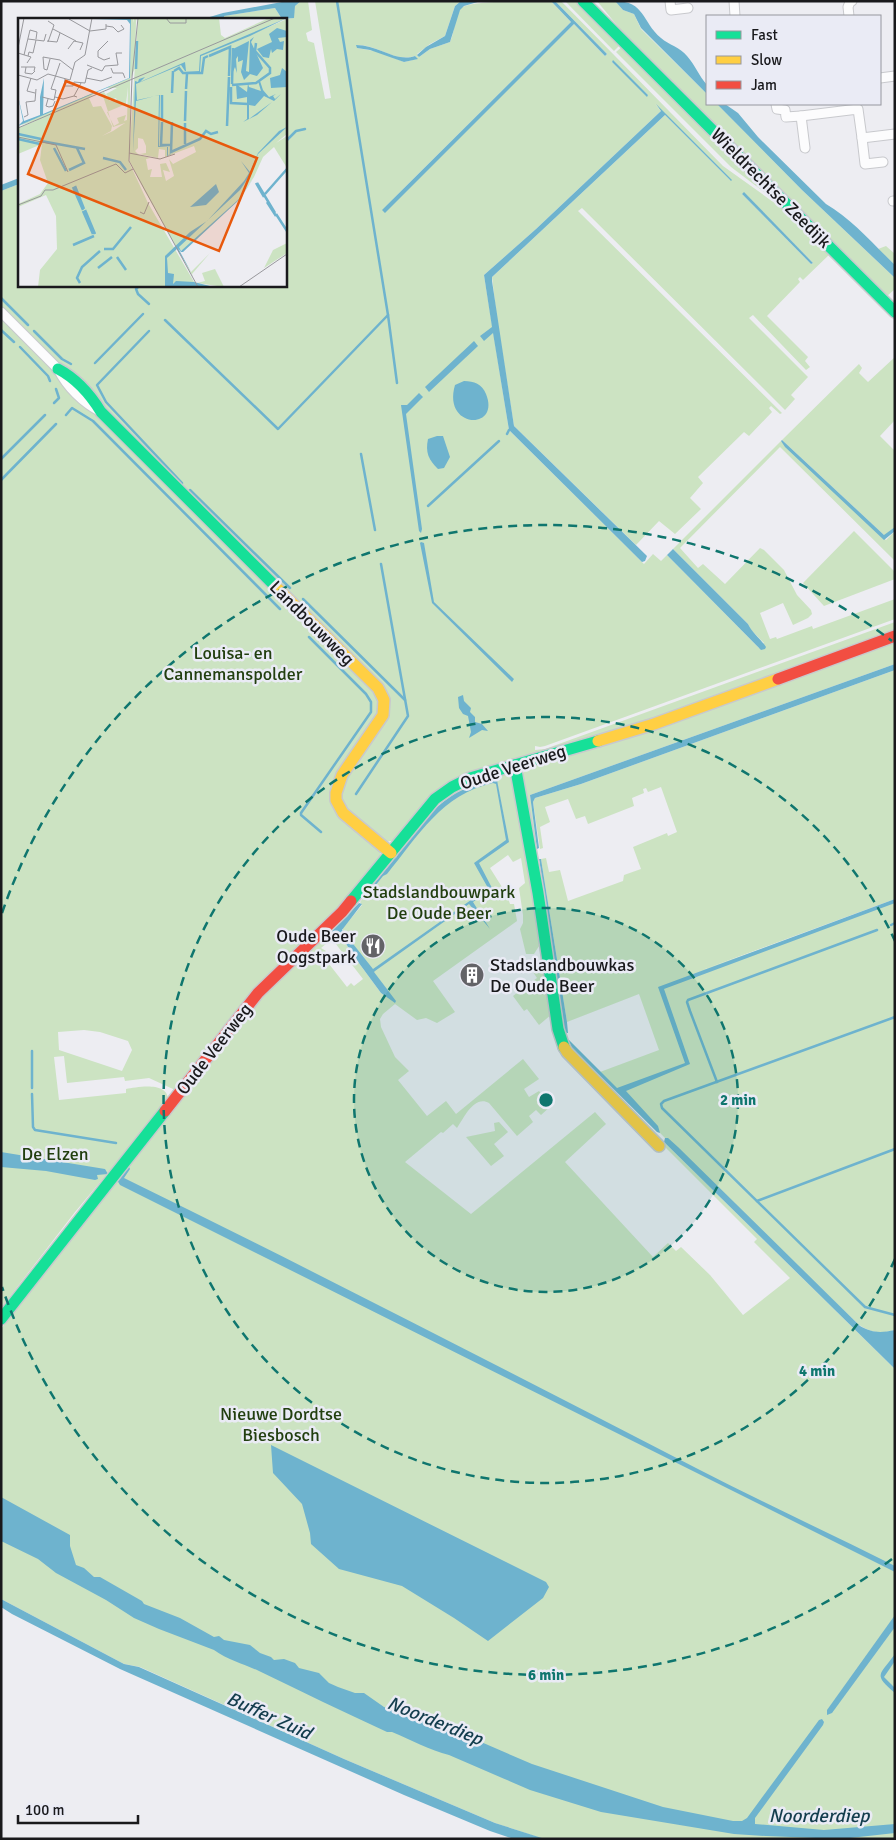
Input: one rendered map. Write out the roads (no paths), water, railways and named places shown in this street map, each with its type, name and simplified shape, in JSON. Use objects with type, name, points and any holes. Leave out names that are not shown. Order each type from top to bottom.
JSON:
[{"type":"street","name":"Wieldrechtse Zeedijk","points":[[583,1],[895,312]]},
{"type":"street","points":[[670,1],[671,10],[688,8]]},
{"type":"street","points":[[849,15],[848,7],[850,1]]},
{"type":"street","points":[[881,78],[895,76]]},
{"type":"street","points":[[776,105],[777,109],[784,110],[786,117],[858,109],[865,164],[883,162]]},
{"type":"street","points":[[801,116],[805,148]]},
{"type":"street","points":[[862,138],[895,134]]},
{"type":"street","name":"Landbouwweg","points":[[1,312],[58,369],[70,375],[78,383],[94,400],[101,412],[380,692],[384,704],[383,715],[342,775],[335,795],[337,804],[343,814],[391,853]]},
{"type":"street","name":"Oude Veerweg","points":[[1,1319],[258,994],[342,912],[425,810],[444,792],[470,778],[654,724],[895,636]]},
{"type":"street","points":[[515,765],[562,1044],[567,1052],[659,1146]]},
{"type":"water","points":[[287,1],[301,1],[295,6],[294,18],[281,18],[275,8],[224,16],[224,18],[206,18]]},
{"type":"water","points":[[461,1],[481,1],[464,6],[460,10],[450,42],[430,49],[419,57],[417,55],[426,47],[445,36],[455,6]]},
{"type":"water","points":[[551,1],[555,1],[607,54],[605,56],[574,24],[385,213],[382,210],[571,22]]},
{"type":"water","points":[[615,1],[625,2],[638,8],[661,38],[678,48],[690,59],[706,84],[706,93],[641,28],[634,14],[623,10]]},
{"type":"water","points":[[356,45],[372,48],[394,56],[408,58],[415,56],[418,59],[404,62],[370,50],[357,48]]},
{"type":"water","points":[[613,60],[648,95],[647,97],[612,62]]},
{"type":"water","points":[[656,104],[732,180],[665,115],[492,277],[514,426],[647,556],[645,561],[642,562],[509,430],[493,333],[484,341],[480,336],[492,327],[484,275],[536,229],[661,111]]},
{"type":"water","points":[[718,105],[726,105],[738,113],[758,137],[826,204],[862,232],[895,265],[895,278],[802,190]]},
{"type":"water","points":[[18,178],[18,184],[1,191],[1,185]]},
{"type":"water","points":[[744,192],[813,263],[811,264],[742,194]]},
{"type":"water","points":[[474,341],[478,346],[429,392],[425,387]]},
{"type":"water","points":[[464,381],[477,384],[486,394],[488,406],[486,414],[479,419],[471,420],[463,417],[456,410],[453,400],[455,385]]},
{"type":"water","points":[[419,393],[423,397],[406,414],[421,533],[419,531],[401,405],[407,405]]},
{"type":"water","points":[[443,436],[450,457],[444,468],[438,469],[427,452],[428,439]]},
{"type":"water","points":[[782,440],[884,535],[895,527],[895,531],[884,540],[785,447]]},
{"type":"water","points":[[421,542],[424,543],[434,602],[514,679],[512,682],[432,603]]},
{"type":"water","points":[[673,549],[748,624],[766,647],[765,649],[761,650],[667,555]]},
{"type":"water","points":[[895,664],[895,670],[581,784],[535,798],[533,802],[539,848],[537,849],[530,795]]},
{"type":"water","points":[[463,695],[464,701],[471,708],[470,712],[475,717],[475,722],[482,724],[488,731],[482,730],[469,738],[471,732],[468,716],[463,714],[459,708],[458,697]]},
{"type":"water","points":[[494,779],[497,780],[509,842],[479,863],[492,888],[473,902],[490,929],[469,904],[375,971],[396,1001],[395,1003],[381,993],[341,935],[337,933],[329,938],[327,936],[359,903],[362,904],[342,930],[373,969],[488,888],[474,863],[506,840],[496,784],[493,783],[459,797],[432,818],[387,874],[383,876],[367,896],[365,895],[433,811],[447,799],[462,790]]},
{"type":"water","points":[[539,859],[541,859],[568,1033],[565,1032]]},
{"type":"water","points":[[895,899],[895,903],[664,989],[690,1064],[626,1091],[658,1126],[660,1133],[568,1044],[569,1040],[617,1088],[685,1063],[658,987]]},
{"type":"water","points":[[665,1138],[668,1138],[678,1147],[860,1326],[877,1332],[895,1330],[895,1369],[664,1142]]},
{"type":"water","points":[[1,1152],[105,1169],[108,1174],[97,1175],[98,1179],[95,1180],[46,1171],[1,1167]]},
{"type":"water","points":[[129,1167],[130,1169],[124,1178],[339,1285],[721,1481],[895,1566],[895,1572],[120,1185],[117,1180]]},
{"type":"water","points":[[271,1445],[546,1582],[549,1587],[543,1598],[488,1641],[402,1586],[339,1569],[311,1544],[302,1504],[273,1473]]},
{"type":"water","name":"Noorderdiep","points":[[1,1497],[70,1535],[70,1546],[76,1565],[84,1568],[94,1577],[100,1577],[142,1601],[144,1604],[180,1618],[214,1637],[219,1636],[224,1640],[250,1645],[274,1660],[284,1659],[295,1663],[299,1668],[319,1673],[329,1683],[338,1687],[355,1693],[364,1693],[384,1707],[397,1711],[419,1713],[532,1764],[663,1807],[733,1821],[742,1821],[747,1818],[819,1720],[822,1719],[823,1725],[755,1818],[755,1824],[824,1830],[895,1824],[895,1833],[841,1839],[734,1834],[601,1812],[530,1790],[449,1755],[392,1732],[387,1732],[214,1650],[134,1618],[106,1600],[56,1573],[38,1559],[1,1541]]},
{"type":"water","points":[[1,1599],[124,1664],[139,1667],[344,1759],[495,1823],[545,1839],[514,1839],[404,1795],[120,1669],[12,1614],[1,1607]]},
{"type":"water","points":[[895,1615],[895,1627],[832,1713],[827,1715],[827,1710]]},
{"type":"water","points":[[895,1654],[895,1661],[884,1677],[895,1688],[895,1693],[883,1682],[881,1675]]},
{"type":"waterway","points":[[337,1],[388,315],[397,383]]},
{"type":"waterway","points":[[286,141],[296,131],[305,129]]},
{"type":"waterway","points":[[139,286],[136,289],[138,294],[149,304]]},
{"type":"waterway","points":[[1,298],[28,325]]},
{"type":"waterway","points":[[95,363],[143,314]]},
{"type":"waterway","points":[[165,320],[278,429],[388,315]]},
{"type":"waterway","points":[[1,330],[14,342]]},
{"type":"waterway","points":[[34,331],[62,359],[71,364]]},
{"type":"waterway","points":[[149,331],[97,385],[106,402],[182,483]]},
{"type":"waterway","points":[[20,347],[48,376],[50,381]]},
{"type":"waterway","points":[[54,403],[59,398],[56,389]]},
{"type":"waterway","points":[[66,415],[72,408],[93,421],[280,609]]},
{"type":"waterway","points":[[1,459],[45,415]]},
{"type":"waterway","points":[[1,480],[56,424]]},
{"type":"waterway","points":[[507,434],[509,430]]},
{"type":"waterway","points":[[428,506],[499,441]]},
{"type":"waterway","points":[[361,454],[375,530]]},
{"type":"waterway","points":[[190,490],[290,588]]},
{"type":"waterway","points":[[356,794],[408,716],[381,564]]},
{"type":"waterway","points":[[303,599],[405,700]]},
{"type":"waterway","points":[[309,637],[366,694],[371,702],[371,712],[301,813],[321,832]]},
{"type":"waterway","points":[[891,925],[895,923]]},
{"type":"waterway","points":[[717,1082],[690,1011],[688,1000],[877,930]]},
{"type":"waterway","points":[[895,1017],[664,1101],[661,1104],[662,1108],[865,1307],[895,1315]]},
{"type":"waterway","points":[[32,1051],[32,1088]]},
{"type":"waterway","points":[[32,1094],[33,1127],[35,1130],[116,1143]]},
{"type":"waterway","points":[[757,1201],[895,1149]]},
{"type":"place","name":"Oude Beer Oogstpark","points":[[373,946]]},
{"type":"place","name":"Stadslandbouwkas De Oude Beer","points":[[472,975]]},
{"type":"park label","name":"Louisa- en Cannemanspolder","points":[[233,663]]},
{"type":"park label","name":"Stadslandbouwpark De Oude Beer","points":[[439,902]]},
{"type":"park label","name":"De Elzen","points":[[55,1154]]},
{"type":"park label","name":"Nieuwe Dordtse Biesbosch","points":[[281,1424]]},
{"type":"water label","name":"Buffer Zuid","points":[[269,1716]]}]
